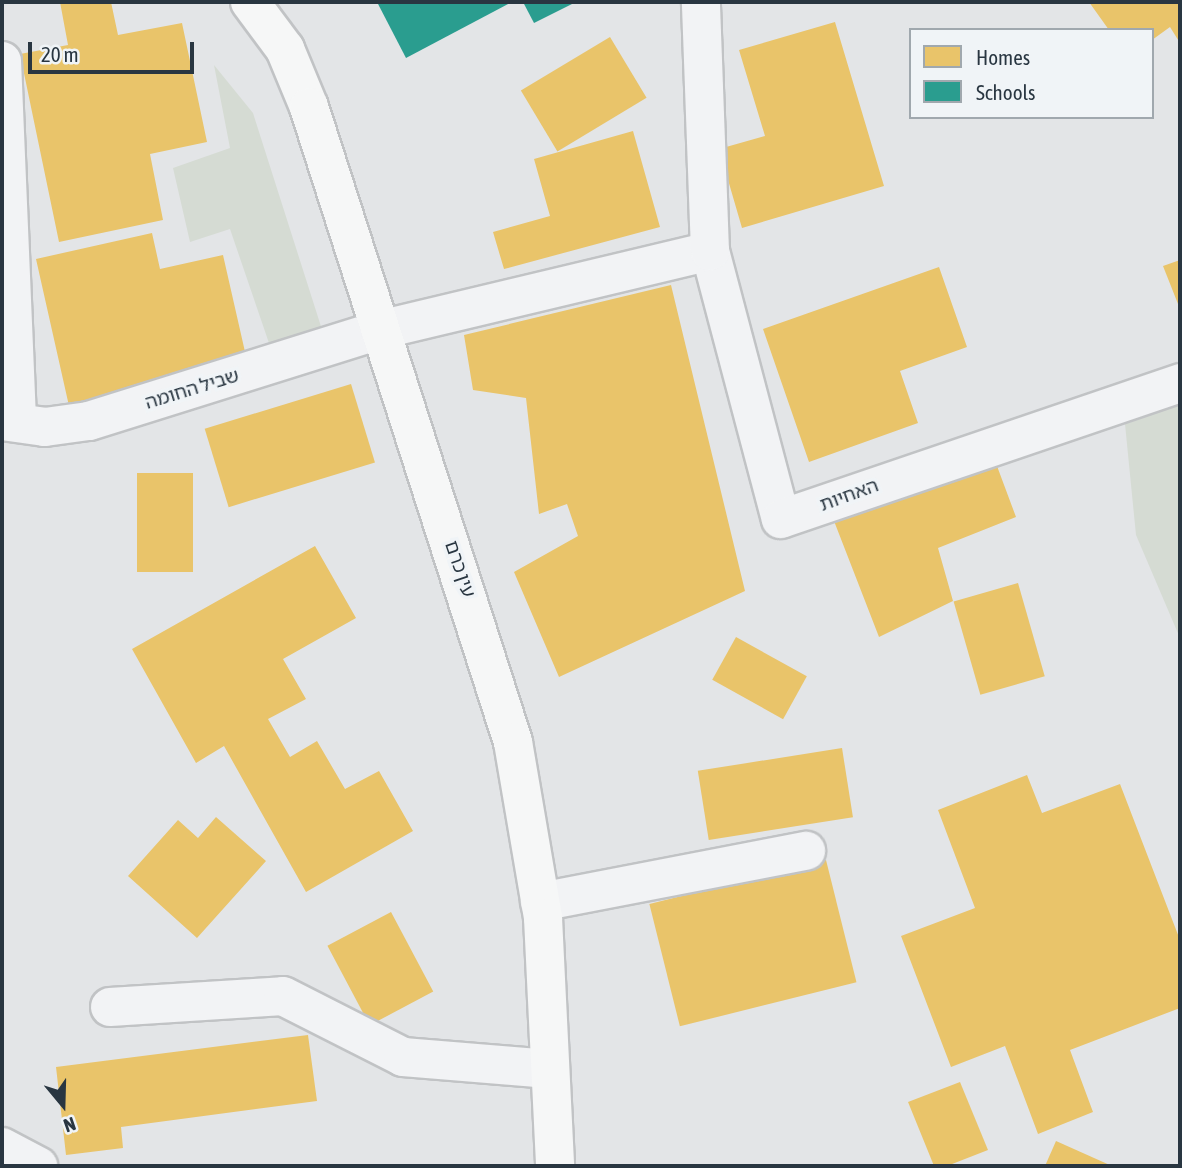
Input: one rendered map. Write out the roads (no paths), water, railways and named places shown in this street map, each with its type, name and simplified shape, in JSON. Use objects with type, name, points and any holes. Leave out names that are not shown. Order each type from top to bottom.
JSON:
[{"type":"main road","name":"עין כרם","points":[[250,2],[285,49],[309,107],[379,330],[482,633],[513,742],[540,902],[554,1166]]},
{"type":"street","name":"האחיות","points":[[701,2],[710,251],[781,519],[1180,383]]},
{"type":"street","points":[[2,61],[9,421]]},
{"type":"street","points":[[379,330],[710,251]]},
{"type":"street","name":"שביל החומה","points":[[9,421],[45,427],[89,421],[379,330]]},
{"type":"street","points":[[540,902],[806,850]]},
{"type":"street","points":[[110,1007],[283,996],[403,1057],[550,1069]]},
{"type":"street","points":[[2,1147],[38,1166]]}]
